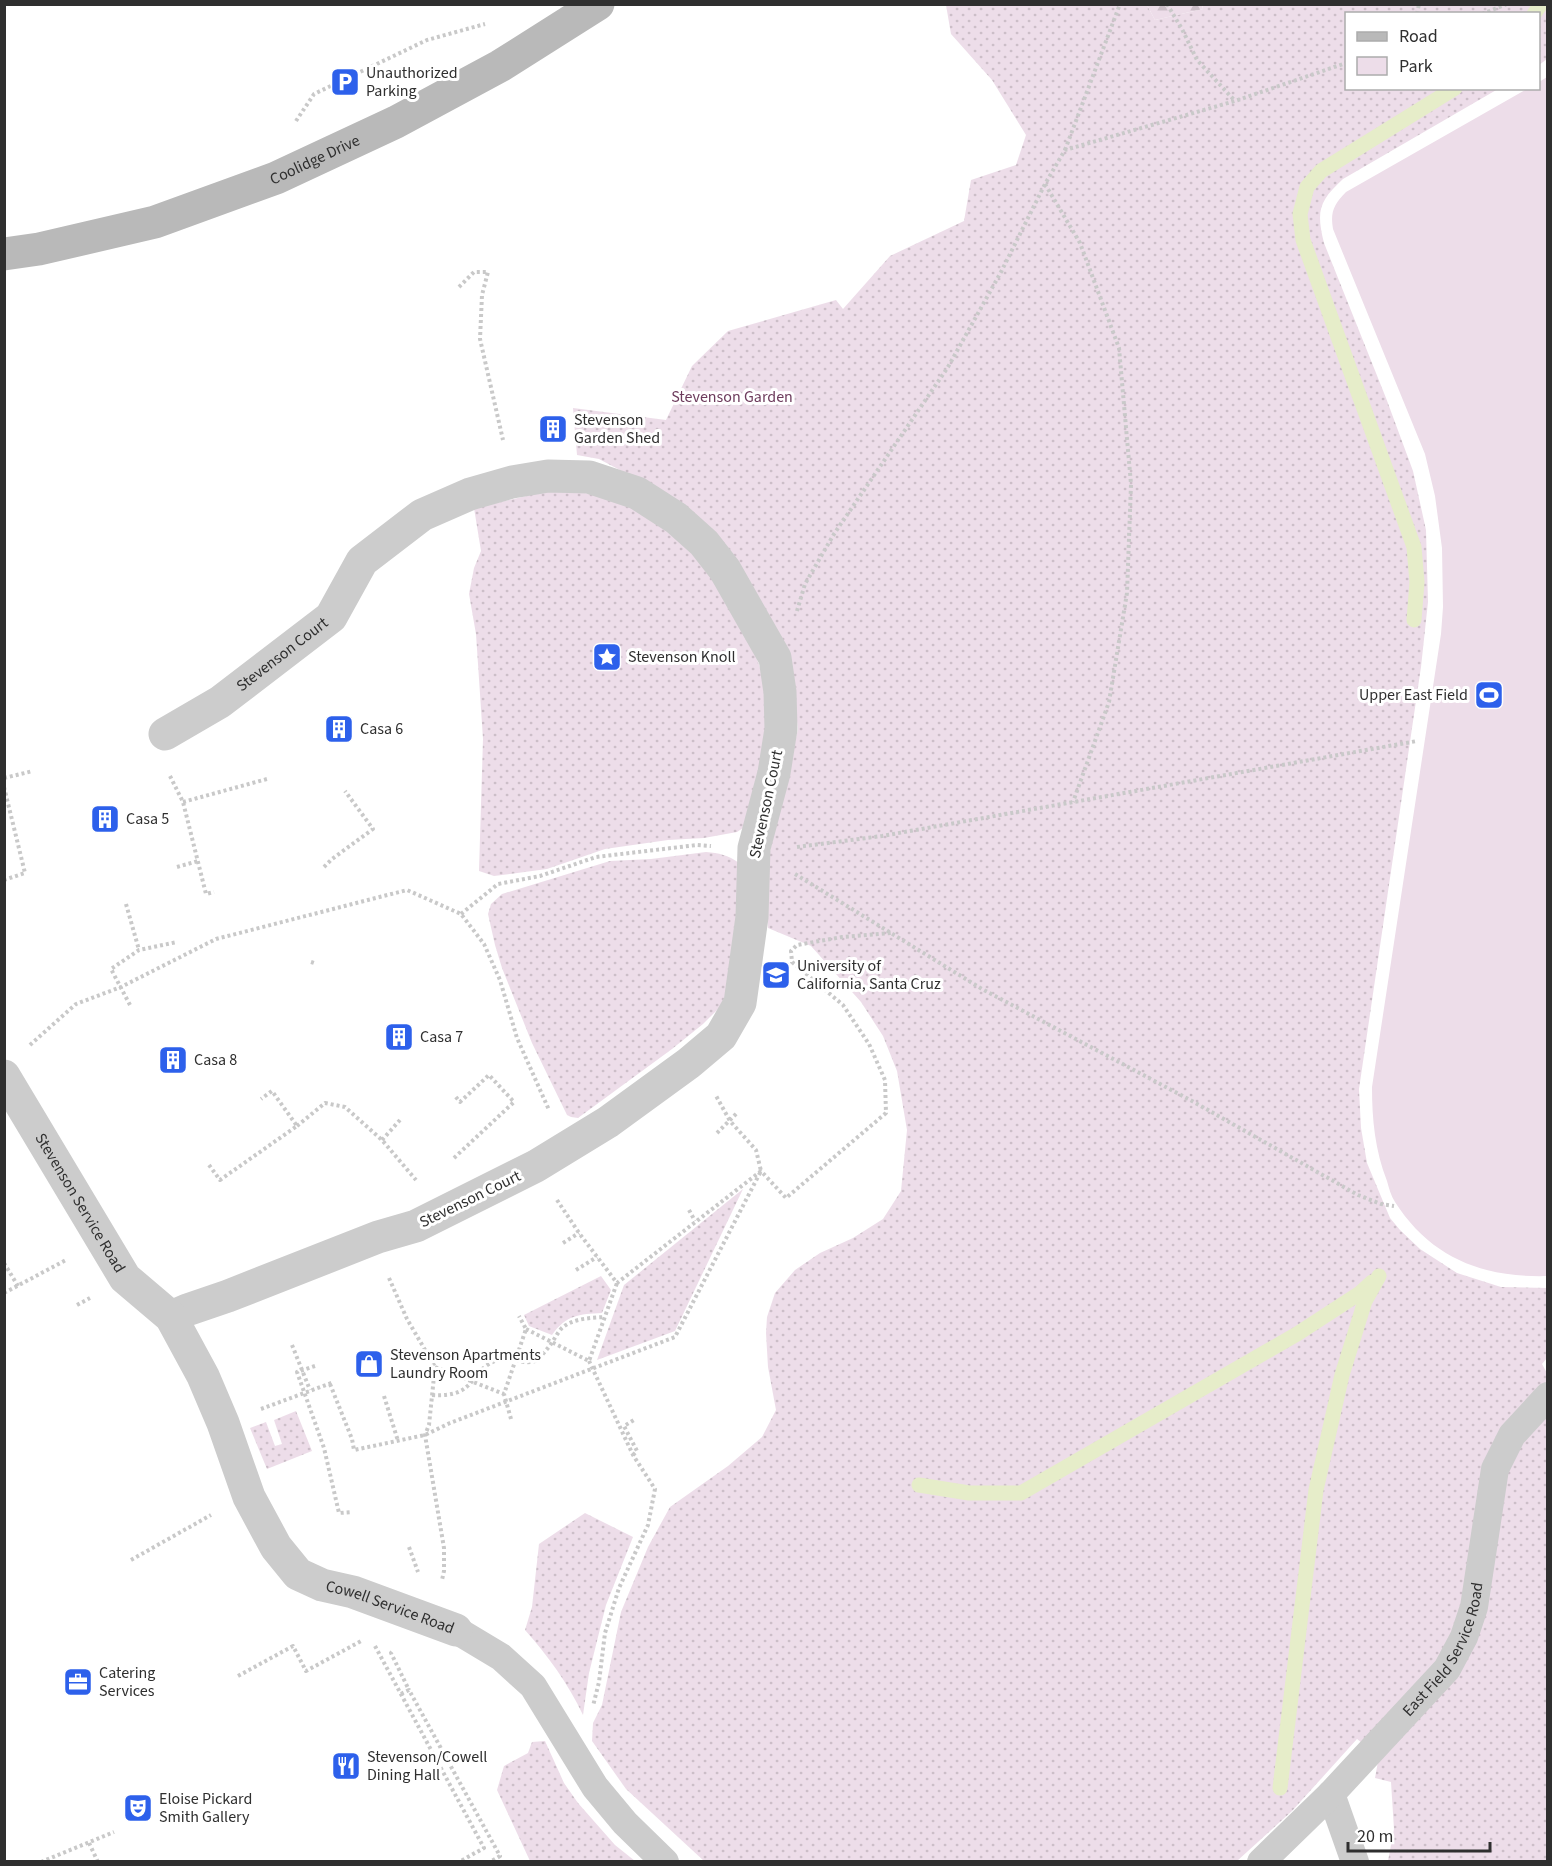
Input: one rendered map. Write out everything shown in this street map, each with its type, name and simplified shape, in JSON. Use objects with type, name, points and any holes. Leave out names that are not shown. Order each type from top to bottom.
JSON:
[{"type":"street","name":"Coolidge Drive","points":[[4,254],[39,249],[155,222],[276,178],[396,122],[489,72],[598,4]]},
{"type":"street","name":"Stevenson Court","points":[[165,734],[220,702],[331,617],[362,561],[422,515],[470,494],[512,482],[548,476],[589,477],[637,493],[676,518],[704,543],[725,570],[775,658],[780,693],[781,729],[774,773],[754,848],[753,916],[740,1003],[721,1036],[608,1122],[536,1166],[416,1226],[378,1237],[171,1317]]},
{"type":"street","name":"Stevenson Service Road","points":[[14,1064],[125,1278],[171,1317]]},
{"type":"street","name":"Cowell Service Road","points":[[171,1317],[203,1376],[223,1423],[249,1497],[276,1547],[298,1574],[322,1585],[353,1592],[456,1630]]},
{"type":"lane","name":"East Field Service Road","points":[[1261,1862],[1331,1794],[1447,1669],[1464,1638],[1474,1607],[1495,1469],[1512,1435],[1548,1396]]},
{"type":"lane","name":"Cowell Service Road","points":[[456,1630],[501,1658],[533,1686],[595,1787],[617,1814],[665,1862]]},
{"type":"lane","points":[[1331,1794],[1355,1862]]},
{"type":"path","points":[[775,658],[794,621],[805,584],[834,534],[948,366],[1065,150],[1120,4]]},
{"type":"path","points":[[1167,4],[1182,28],[1197,60],[1234,101]]},
{"type":"path","points":[[1487,12],[1507,4]]},
{"type":"path","points":[[1065,150],[1234,101],[1345,64]]},
{"type":"path","points":[[1045,184],[1080,243],[1119,348],[1131,484],[1127,593],[1109,702],[1073,802]]},
{"type":"path","points":[[459,287],[474,272],[488,272],[482,295],[480,339],[512,482]]},
{"type":"path","points":[[461,914],[498,884],[540,876],[596,856],[697,845],[784,848],[882,836],[1417,741]]},
{"type":"path","points":[[4,778],[33,771]]},
{"type":"path","points":[[172,779],[183,802],[206,894],[214,892]]},
{"type":"path","points":[[183,802],[267,779]]},
{"type":"path","points":[[4,787],[25,873],[4,880]]},
{"type":"path","points":[[324,867],[373,830],[345,791]]},
{"type":"path","points":[[754,848],[982,989],[1192,1101],[1358,1195],[1394,1206]]},
{"type":"path","points":[[177,867],[198,861]]},
{"type":"path","points":[[14,1064],[76,1004],[121,987],[216,939],[407,891],[461,914],[484,944],[500,980],[516,1038],[567,1148]]},
{"type":"path","points":[[126,904],[139,950]]},
{"type":"path","points":[[715,1094],[730,1121],[756,1150],[761,1171],[786,1198],[886,1113],[885,1080],[869,1044],[843,1005],[792,962],[791,951],[797,945],[842,937],[892,933]]},
{"type":"path","points":[[130,1005],[111,969],[139,950],[177,942]]},
{"type":"path","points":[[448,1164],[514,1102],[489,1075],[460,1102],[454,1096]]},
{"type":"path","points":[[261,1100],[272,1092],[297,1126]]},
{"type":"path","points":[[209,1165],[220,1180],[297,1126],[325,1103],[345,1107],[382,1140],[413,1176]]},
{"type":"path","points":[[717,1133],[738,1112]]},
{"type":"path","points":[[382,1140],[400,1120]]},
{"type":"path","points":[[589,1361],[617,1283],[761,1171]]},
{"type":"path","points":[[304,1392],[332,1383],[354,1450],[425,1435],[450,1423],[675,1337],[761,1171]]},
{"type":"path","points":[[689,1210],[695,1221]]},
{"type":"path","points":[[564,1211],[617,1283]]},
{"type":"path","points":[[563,1243],[579,1233]]},
{"type":"path","points":[[4,1293],[72,1257]]},
{"type":"path","points":[[576,1270],[597,1257]]},
{"type":"path","points":[[4,1263],[18,1286]]},
{"type":"path","points":[[394,1272],[387,1275],[407,1318],[435,1367],[429,1425],[425,1435],[444,1548],[444,1571]]},
{"type":"path","points":[[519,1316],[525,1329],[589,1361],[633,1455],[656,1489],[648,1525],[619,1588],[605,1633],[599,1682],[593,1706],[572,1751]]},
{"type":"path","points":[[432,1395],[454,1395],[473,1382],[488,1365],[500,1359],[536,1361],[553,1343],[562,1328],[568,1324],[580,1319],[605,1317]]},
{"type":"path","points":[[511,1419],[504,1394],[525,1329]]},
{"type":"path","points":[[292,1345],[310,1390]]},
{"type":"path","points":[[315,1366],[297,1372],[324,1448],[339,1513],[352,1512]]},
{"type":"path","points":[[435,1367],[504,1394]]},
{"type":"path","points":[[384,1396],[398,1441]]},
{"type":"path","points":[[633,1455],[637,1451],[624,1426],[634,1420]]},
{"type":"path","points":[[131,1560],[249,1497]]},
{"type":"path","points":[[238,1676],[293,1646],[306,1671],[370,1636]]},
{"type":"path","points":[[375,1645],[484,1848],[459,1862]]},
{"type":"path","points":[[401,1694],[409,1690],[500,1856],[490,1862]]},
{"type":"path","points":[[41,1862],[114,1832]]},
{"type":"path","points":[[88,1843],[98,1862]]},
{"type":"green space","name":"Stevenson Garden","points":[[1202,4],[1547,5],[1547,59],[1540,64],[1540,12],[1345,12],[1345,90],[1496,90],[1343,179],[1324,200],[1320,223],[1324,243],[1413,471],[1426,530],[1428,602],[1421,667],[1359,1089],[1361,1128],[1367,1163],[1390,1218],[1420,1249],[1457,1273],[1501,1287],[1547,1288],[1547,1358],[1542,1364],[1548,1375],[1547,1861],[1388,1861],[1394,1829],[1391,1782],[1375,1778],[1379,1756],[1357,1739],[1292,1811],[1237,1861],[704,1861],[626,1789],[592,1741],[593,1723],[602,1705],[621,1612],[648,1547],[670,1507],[728,1466],[762,1437],[776,1410],[768,1367],[766,1333],[767,1317],[775,1293],[795,1270],[820,1253],[853,1238],[883,1219],[901,1191],[907,1130],[897,1071],[883,1036],[861,1002],[811,946],[768,928],[765,873],[798,729],[791,673],[652,487],[599,459],[577,455],[573,408],[666,420],[692,366],[728,331],[836,300],[843,309],[890,256],[964,221],[971,180],[1016,165],[1026,135],[992,80],[951,34],[946,5],[1147,5],[1155,20],[1203,9]]},
{"type":"green space","points":[[1147,5],[1202,5],[1203,9],[1155,20]]},
{"type":"green space","name":"Upper East Field","points":[[1547,77],[1548,1276],[1524,1276],[1481,1268],[1461,1261],[1442,1251],[1425,1237],[1409,1221],[1391,1195],[1377,1146],[1372,1087],[1441,634],[1442,548],[1435,496],[1425,454],[1333,229],[1332,218],[1338,200],[1346,192],[1525,90],[1540,90],[1540,81]]},
{"type":"green space","points":[[552,490],[606,495],[672,528],[721,588],[757,659],[769,695],[760,775],[743,828],[737,832],[605,849],[547,869],[494,876],[479,871],[483,739],[476,634],[469,594],[474,568],[481,551],[474,508]]},
{"type":"green space","points":[[706,852],[723,855],[739,863],[741,949],[722,1005],[672,1049],[578,1118],[567,1115],[532,1043],[502,968],[488,914],[491,904],[502,894],[610,861],[651,859]]},
{"type":"green space","points":[[743,1189],[675,1331],[597,1360],[624,1285]]},
{"type":"green space","points":[[601,1276],[611,1290],[602,1313],[574,1317],[562,1323],[552,1335],[529,1326],[524,1315]]},
{"type":"green space","points":[[296,1411],[312,1451],[267,1469],[250,1428],[266,1422],[275,1446],[282,1444],[274,1420]]},
{"type":"green space","points":[[585,1513],[633,1537],[606,1605],[589,1673],[583,1715],[557,1670],[525,1630],[532,1607],[539,1544]]},
{"type":"green space","points":[[545,1741],[564,1783],[578,1803],[615,1845],[635,1861],[530,1861],[497,1790],[504,1766],[528,1753],[532,1742]]},
{"type":"waterway","points":[[1535,12],[1541,4]]},
{"type":"waterway","points":[[1414,620],[1417,582],[1414,547],[1303,240],[1300,214],[1307,187],[1321,171],[1452,90]]},
{"type":"waterway","points":[[1280,1788],[1316,1490],[1342,1375],[1365,1301],[1379,1276]]},
{"type":"waterway","points":[[919,1485],[969,1493],[1021,1493],[1297,1334],[1360,1293],[1372,1282]]},
{"type":"place","name":"Unauthorized Parking","points":[[345,82]]},
{"type":"place","name":"Stevenson Garden Shed","points":[[553,429]]},
{"type":"place","name":"Stevenson Knoll","points":[[607,657]]},
{"type":"place","name":"Upper East Field","points":[[1489,695]]},
{"type":"place","name":"Casa 6","points":[[339,729]]},
{"type":"place","name":"Casa 5","points":[[105,819]]},
{"type":"place","name":"University of California, Santa Cruz","points":[[776,975]]},
{"type":"place","name":"Casa 7","points":[[399,1037]]},
{"type":"place","name":"Casa 8","points":[[173,1060]]},
{"type":"place","name":"Stevenson Apartments Laundry Room","points":[[369,1364]]},
{"type":"place","name":"Catering Services","points":[[78,1682]]},
{"type":"place","name":"Stevenson/Cowell Dining Hall","points":[[346,1766]]},
{"type":"place","name":"Eloise Pickard Smith Gallery","points":[[138,1808]]}]
